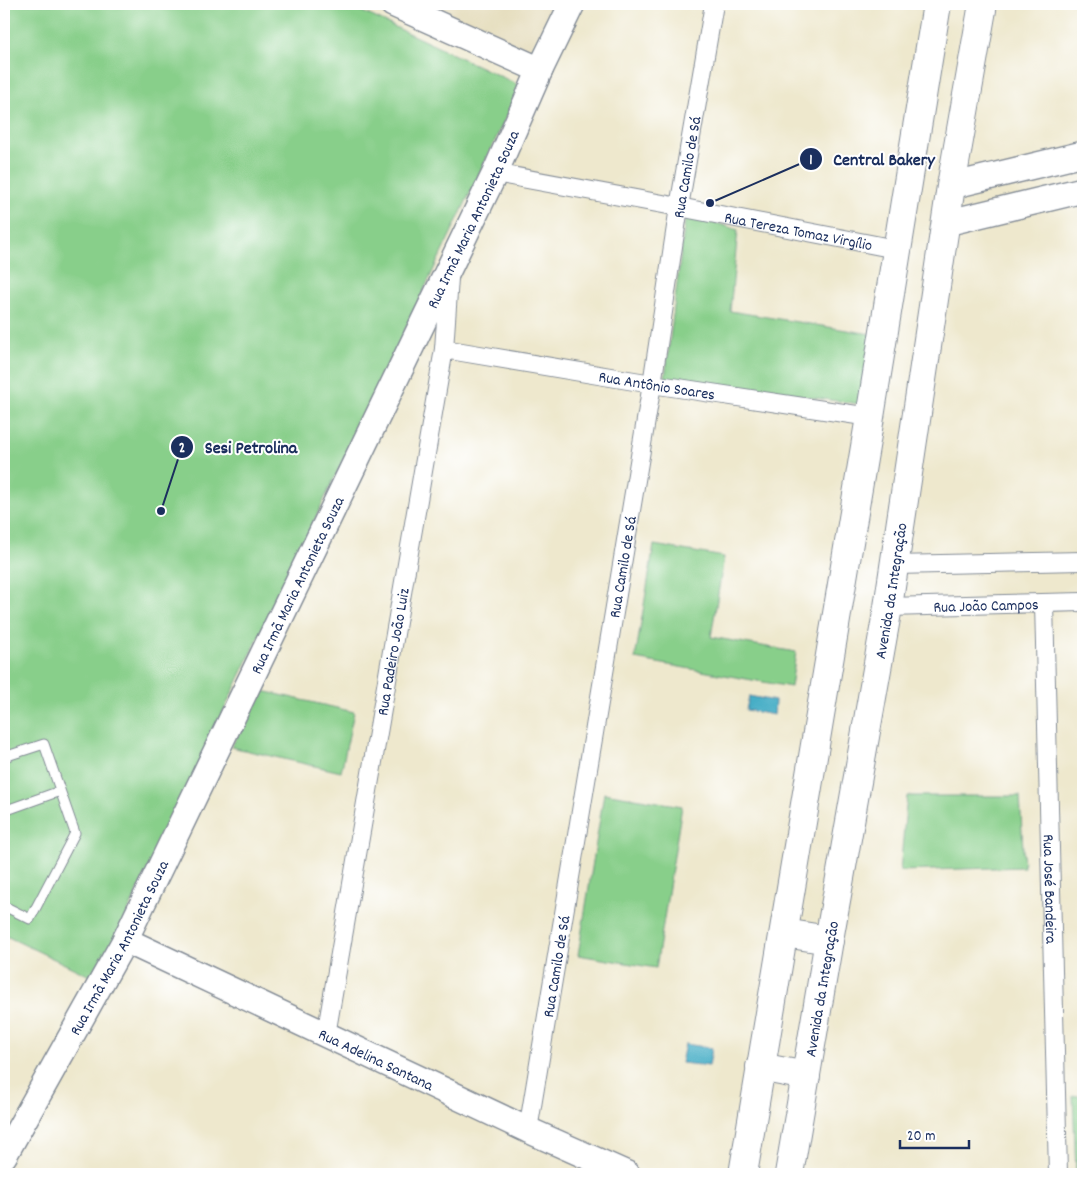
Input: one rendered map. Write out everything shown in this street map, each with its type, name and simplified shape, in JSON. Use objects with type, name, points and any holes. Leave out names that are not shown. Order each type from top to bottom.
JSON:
[{"type":"main road","points":[[743,1174],[937,4]]},
{"type":"main road","name":"Avenida da Integração","points":[[789,1174],[888,607],[951,186],[983,4]]},
{"type":"main road","points":[[784,933],[829,940]]},
{"type":"main road","points":[[760,1067],[806,1076]]},
{"type":"street","points":[[392,4],[540,70]]},
{"type":"street","name":"Rua Irmã Maria Antonieta Souza","points":[[4,1156],[125,940],[494,173],[572,4]]},
{"type":"street","name":"Rua Camilo de Sá","points":[[528,1130],[652,384],[679,206],[714,4]]},
{"type":"street","points":[[951,186],[1083,154]]},
{"type":"street","name":"Rua Tereza Tomaz Virgílio","points":[[494,173],[896,248]]},
{"type":"street","points":[[946,223],[1083,190]]},
{"type":"street","name":"Rua Padeiro João Luiz","points":[[326,1035],[444,349],[449,267]]},
{"type":"street","name":"Rua Antônio Soares","points":[[444,349],[652,384],[870,417]]},
{"type":"street","points":[[894,565],[1083,561]]},
{"type":"street","name":"Rua João Campos","points":[[888,607],[1083,602]]},
{"type":"street","name":"Rua José Bandeira","points":[[1044,603],[1058,1174]]},
{"type":"street","name":"Rua Adelina Santana","points":[[125,940],[528,1130],[627,1174]]},
{"type":"lane","points":[[4,758],[44,744],[75,833],[30,919],[4,906]]},
{"type":"lane","points":[[4,810],[60,791]]},
{"type":"shaded area","points":[[413,4],[552,4],[527,57]]},
{"type":"green space","points":[[4,4],[346,4],[521,86],[96,979],[4,935]]},
{"type":"green space","points":[[686,213],[738,230],[730,311],[871,334],[860,404],[665,378]]},
{"type":"green space","points":[[654,545],[724,557],[711,637],[796,652],[791,687],[635,659]]},
{"type":"green space","points":[[263,691],[354,712],[341,772],[231,747]]},
{"type":"green space","points":[[604,793],[682,806],[656,968],[578,955]]},
{"type":"green space","points":[[907,796],[1020,796],[1024,867],[900,871]]},
{"type":"green space","points":[[1083,1095],[1083,1174],[1076,1174],[1073,1096]]},
{"type":"water","points":[[749,696],[775,701],[774,715],[746,710]]},
{"type":"water","points":[[685,1044],[712,1048],[709,1066],[681,1063]]},
{"type":"place","name":"Central Bakery","points":[[710,203]]},
{"type":"place","name":"Sesi Petrolina","points":[[161,511]]}]
